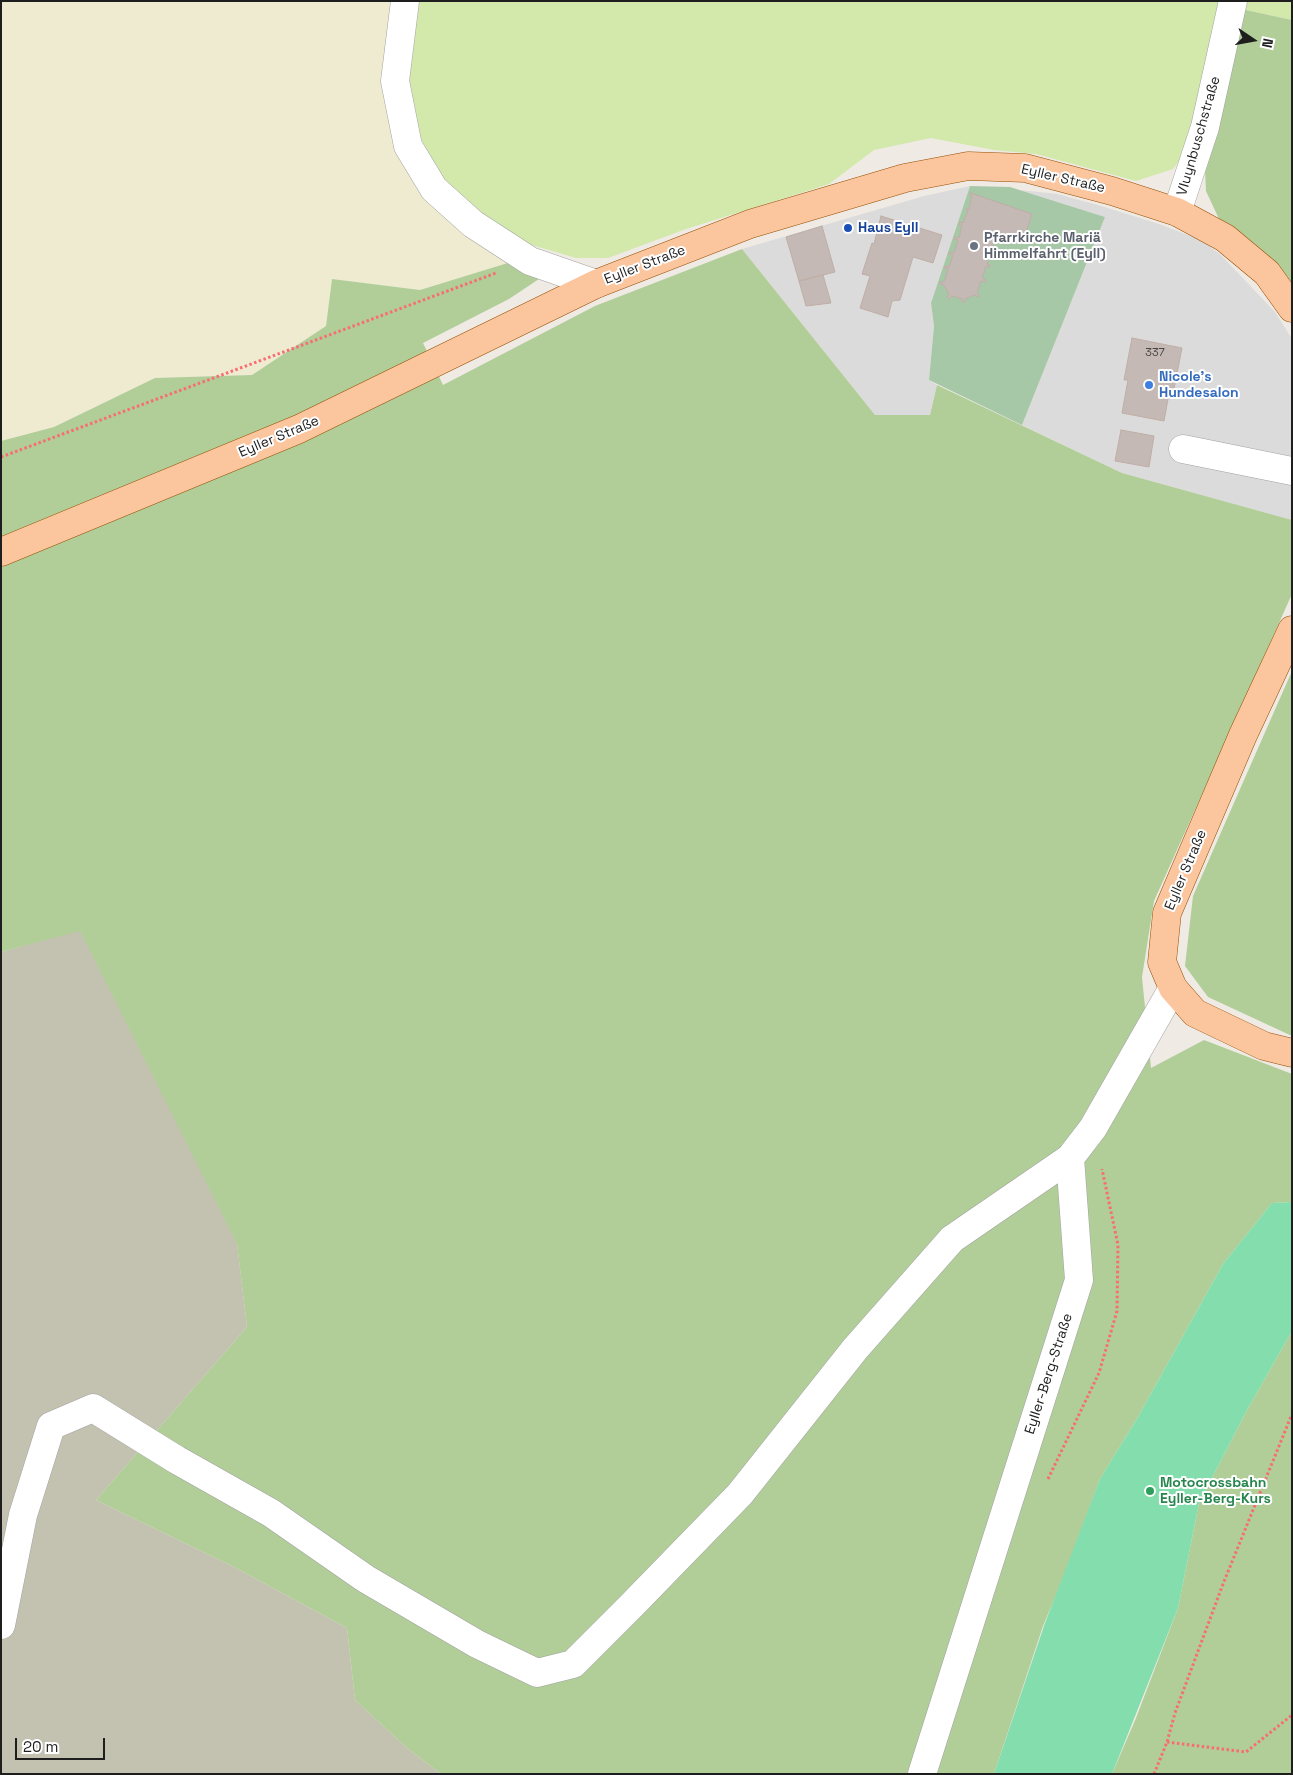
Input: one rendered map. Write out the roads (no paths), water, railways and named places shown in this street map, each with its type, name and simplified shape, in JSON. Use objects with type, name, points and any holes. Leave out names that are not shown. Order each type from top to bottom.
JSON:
[{"type":"main road","name":"Eyller Straße","points":[[1,552],[299,430],[596,284],[750,224],[905,178],[968,166],[1025,168],[1112,191],[1177,212],[1225,238],[1267,273],[1292,308]]},
{"type":"main road","name":"Eyller Straße","points":[[1292,630],[1242,735],[1167,913],[1162,962],[1173,988],[1195,1013],[1264,1046],[1292,1052]]},
{"type":"street","points":[[405,1],[395,81],[408,146],[434,188],[473,224],[530,261],[596,284]]},
{"type":"street","name":"Vluynbuschstraße","points":[[1177,212],[1205,127],[1233,4]]},
{"type":"street","points":[[1183,449],[1292,471]]},
{"type":"street","points":[[1,1625],[22,1516],[51,1426],[93,1408],[176,1460],[271,1514],[366,1579],[477,1644],[537,1673],[573,1664],[740,1494],[855,1349],[952,1239],[1070,1158],[1093,1128],[1173,988]]},
{"type":"street","name":"Eyller-Berg-Straße","points":[[922,1774],[1080,1280],[1070,1158]]},
{"type":"place","name":"Haus Eyll","points":[[848,228]]},
{"type":"place","name":"Pfarrkirche Mariä Himmelfahrt (Eyll)","points":[[974,246]]},
{"type":"place","name":"Nicole's Hundesalon","points":[[1149,385]]},
{"type":"place","name":"Motocrossbahn Eyller-Berg-Kurs","points":[[1150,1491]]}]
